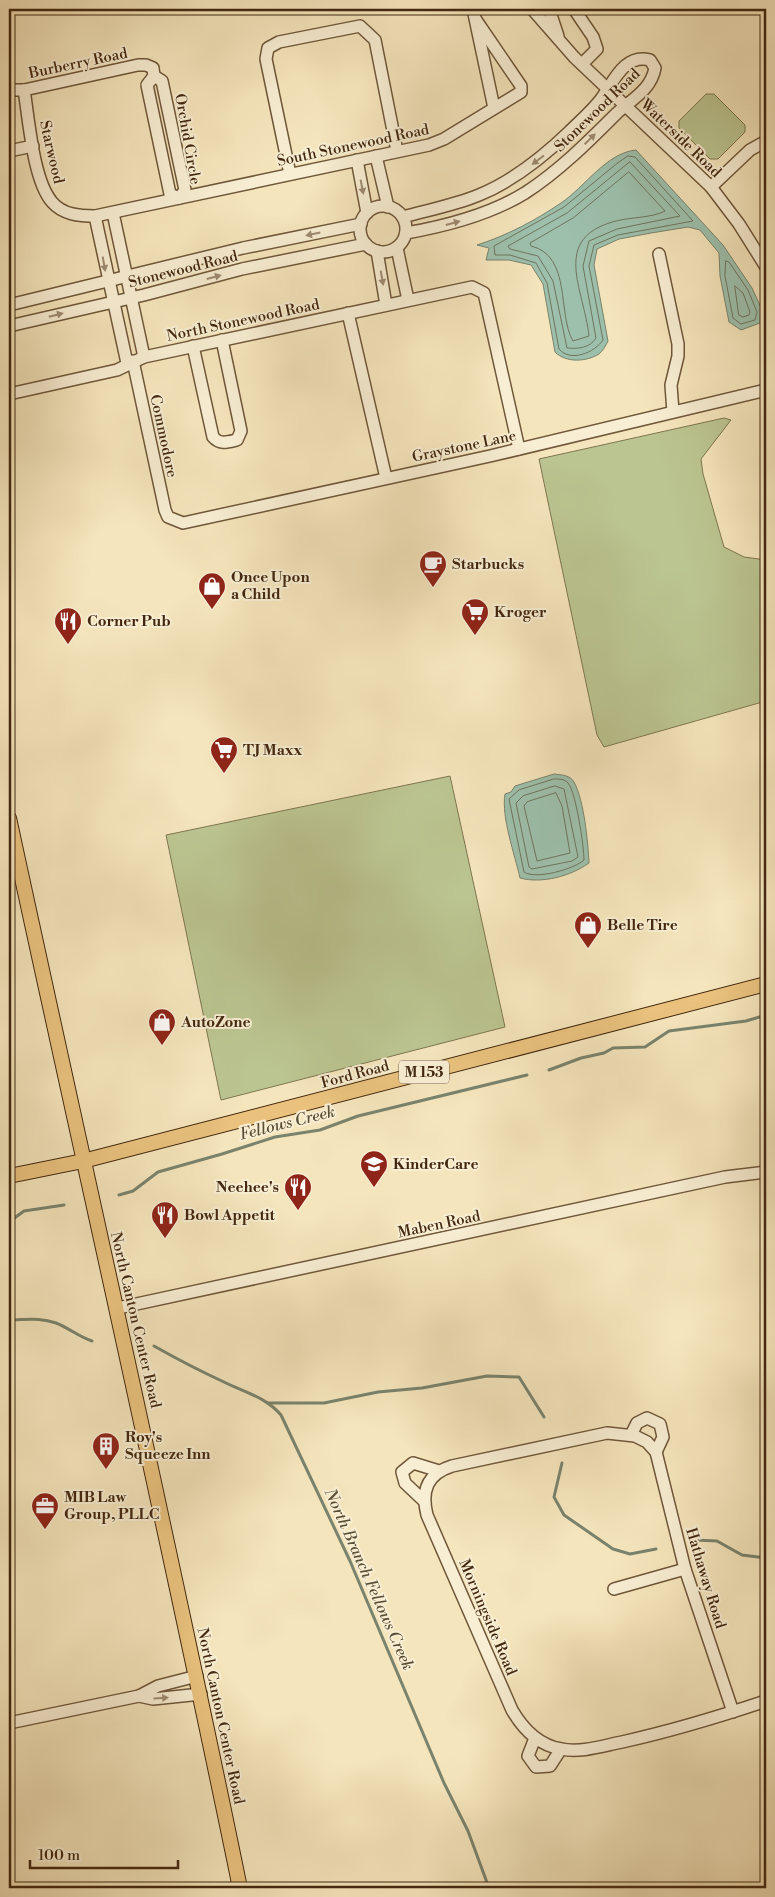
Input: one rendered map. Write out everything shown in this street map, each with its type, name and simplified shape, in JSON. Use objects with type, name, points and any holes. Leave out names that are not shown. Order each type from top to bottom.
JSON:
[{"type":"main road","name":"North Canton Center Road","points":[[9,818],[83,1161],[118,1308],[201,1694],[240,1888]]},
{"type":"main road","name":"Ford Road","points":[[9,1176],[83,1161],[766,984]]},
{"type":"street","name":"Waterside Road","points":[[532,9],[560,43],[625,106],[666,142],[711,187],[739,224],[766,267]]},
{"type":"street","name":"Waterside Road","points":[[549,9],[560,43]]},
{"type":"street","points":[[574,9],[593,38],[597,49],[582,64]]},
{"type":"street","points":[[474,14],[494,108]]},
{"type":"street","name":"South Stonewood Road","points":[[95,216],[438,142],[521,92],[521,86],[474,14]]},
{"type":"street","points":[[290,174],[266,59],[268,48],[279,42],[360,26],[375,40],[398,151]]},
{"type":"street","name":"Stonewood Road","points":[[403,217],[480,195],[538,161],[600,101],[618,73],[630,62],[642,58],[650,60],[655,68],[653,79],[580,150],[523,194],[486,212],[457,222],[406,233]]},
{"type":"street","name":"Burberry Road","points":[[9,90],[24,90],[138,65],[146,65],[153,72]]},
{"type":"street","name":"Orchid Circle","points":[[153,72],[147,84],[170,194],[179,198]]},
{"type":"street","name":"Starwood","points":[[24,90],[42,187],[53,204],[71,214],[95,216]]},
{"type":"street","points":[[711,187],[750,150],[766,141]]},
{"type":"street","points":[[9,151],[33,146]]},
{"type":"street","points":[[376,156],[388,207]]},
{"type":"street","points":[[357,160],[364,218],[360,231],[366,244],[377,251],[387,252],[397,248],[406,233],[403,217],[388,207],[377,207],[364,218]]},
{"type":"street","points":[[113,213],[131,298],[134,360]]},
{"type":"street","points":[[95,216],[113,302],[134,360]]},
{"type":"street","name":"Stonewood Road","points":[[9,306],[364,218]]},
{"type":"street","name":"Stonewood Road","points":[[9,326],[131,298],[242,269],[366,244]]},
{"type":"street","points":[[397,248],[408,300]]},
{"type":"street","points":[[377,251],[386,305]]},
{"type":"street","points":[[659,254],[678,344],[678,356],[670,385],[673,412]]},
{"type":"street","name":"North Stonewood Road","points":[[9,394],[116,370],[134,360],[193,346],[472,287],[484,293],[519,449]]},
{"type":"street","points":[[348,313],[386,478]]},
{"type":"street","points":[[193,346],[213,437],[217,442],[230,442],[237,440],[241,431],[222,340]]},
{"type":"street","name":"Commodore","points":[[134,360],[168,518]]},
{"type":"street","name":"Graystone Lane","points":[[168,518],[183,523],[519,449],[766,390]]},
{"type":"street","name":"Maben Road","points":[[118,1308],[725,1177],[766,1172]]},
{"type":"street","name":"Hathaway Road","points":[[631,1435],[637,1423],[647,1418],[660,1424],[663,1437],[656,1452],[685,1569],[733,1712]]},
{"type":"street","points":[[439,1472],[413,1463],[402,1472],[405,1484],[424,1501],[429,1482],[439,1472],[452,1466],[607,1433],[631,1435],[648,1442],[656,1452]]},
{"type":"street","name":"Morningside Road","points":[[424,1501],[427,1515],[512,1710],[519,1722],[535,1738],[561,1749],[575,1750],[617,1743],[682,1728],[766,1701]]},
{"type":"street","points":[[614,1589],[685,1569]]},
{"type":"street","points":[[9,1723],[139,1696],[158,1686],[197,1676]]},
{"type":"street","points":[[139,1696],[153,1698],[201,1694]]},
{"type":"street","points":[[535,1738],[528,1756],[536,1766],[550,1766],[561,1749]]},
{"type":"shaded area","points":[[706,94],[714,94],[745,125],[745,132],[718,159],[710,159],[679,128],[679,121]]},
{"type":"shaded area","points":[[724,418],[731,420],[701,459],[703,474],[724,547],[744,557],[766,560],[766,701],[604,747],[597,735],[539,459]]},
{"type":"shaded area","points":[[450,776],[505,1027],[221,1100],[166,835]]},
{"type":"water","points":[[636,150],[723,245],[752,288],[763,312],[760,323],[741,330],[729,322],[720,276],[719,253],[700,230],[688,227],[619,239],[597,249],[594,265],[608,341],[602,351],[594,357],[570,360],[555,352],[543,284],[531,265],[509,260],[486,260],[489,248],[477,245],[510,232],[541,215],[570,196],[615,157],[625,152]]},
{"type":"water","points":[[554,774],[566,776],[574,782],[585,821],[589,863],[574,872],[556,878],[529,880],[520,878],[505,814],[505,794],[511,792],[515,786]]},
{"type":"waterway","name":"Fellows Creek","points":[[549,1070],[581,1058],[604,1053],[613,1048],[645,1047],[669,1031],[746,1021],[766,1015]]},
{"type":"waterway","name":"Fellows Creek","points":[[119,1195],[133,1191],[158,1172],[275,1137],[320,1130],[358,1116],[527,1075]]},
{"type":"waterway","name":"Fellows Creek","points":[[9,1222],[24,1211],[64,1205]]},
{"type":"waterway","name":"North Branch Fellows Creek","points":[[9,1320],[32,1319],[50,1321],[92,1341]]},
{"type":"waterway","name":"North Branch Fellows Creek","points":[[154,1346],[206,1374],[262,1399],[281,1415],[350,1561],[444,1783],[468,1831],[489,1888]]},
{"type":"waterway","points":[[268,1403],[324,1403],[378,1392],[422,1388],[487,1376],[519,1377],[544,1417]]},
{"type":"waterway","points":[[562,1463],[554,1497],[564,1515],[613,1549],[630,1554],[656,1549]]},
{"type":"waterway","points":[[695,1540],[717,1541],[742,1555],[766,1558]]},
{"type":"place","name":"Starbucks","points":[[433,588]]},
{"type":"place","name":"Once Upon a Child","points":[[212,610]]},
{"type":"place","name":"Kroger","points":[[475,636]]},
{"type":"place","name":"Corner Pub","points":[[68,645]]},
{"type":"place","name":"TJ Maxx","points":[[224,774]]},
{"type":"place","name":"Belle Tire","points":[[588,949]]},
{"type":"place","name":"AutoZone","points":[[162,1046]]},
{"type":"place","name":"KinderCare","points":[[374,1188]]},
{"type":"place","name":"Neehee's","points":[[298,1211]]},
{"type":"place","name":"Bowl Appetit","points":[[165,1239]]},
{"type":"place","name":"Roy's Squeeze Inn","points":[[106,1470]]},
{"type":"place","name":"MIB Law Group, PLLC","points":[[45,1530]]}]
